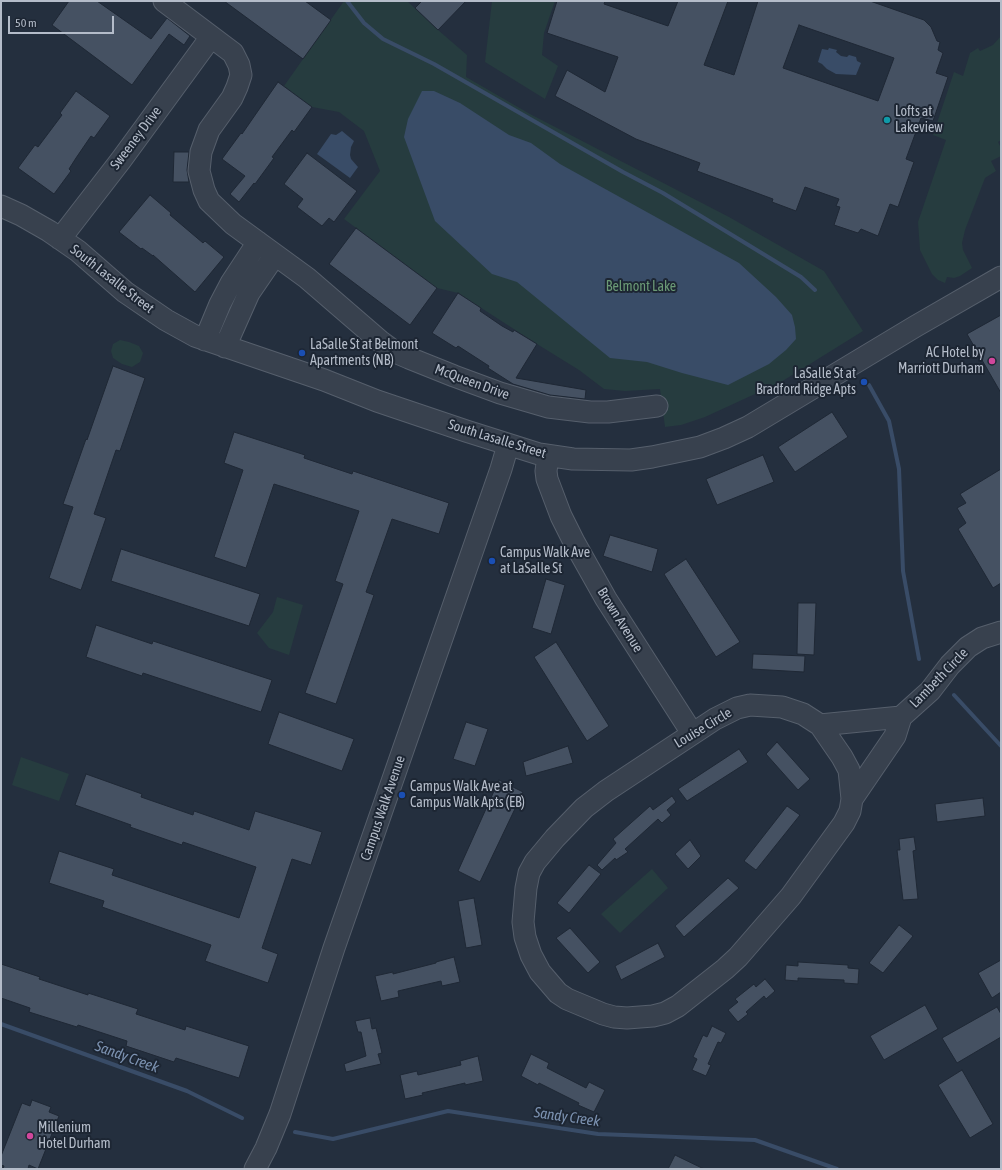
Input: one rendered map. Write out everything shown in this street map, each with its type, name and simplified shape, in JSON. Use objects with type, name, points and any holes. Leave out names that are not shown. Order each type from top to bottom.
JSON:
[{"type":"street","name":"McQueen Drive","points":[[164,1],[233,53],[239,65],[241,75],[234,93],[209,130],[201,152],[200,171],[204,190],[209,201],[232,224],[307,278],[380,341],[395,352],[409,358],[448,374],[527,401],[570,410],[608,412],[657,406]]},
{"type":"street","name":"Sweeney Drive","points":[[60,239],[121,160],[211,37]]},
{"type":"street","name":"South Lasalle Street","points":[[1,206],[35,223],[78,251],[124,292],[184,331],[205,340],[324,380],[377,401],[548,456],[572,459],[631,460],[700,447],[724,438],[748,427],[916,326],[1001,277]]},
{"type":"street","points":[[205,340],[231,282],[258,242]]},
{"type":"street","points":[[225,347],[249,292],[275,255]]},
{"type":"street","name":"Campus Walk Avenue","points":[[254,1169],[266,1148],[280,1114],[334,948],[501,469],[508,444]]},
{"type":"street","name":"Brown Avenue","points":[[548,456],[546,471],[548,479],[561,516],[574,542],[606,599],[692,733]]},
{"type":"street","name":"Lambeth Circle","points":[[852,799],[895,736],[901,717],[930,692],[950,665],[968,647],[982,638],[1001,632]]},
{"type":"street","name":"Louise Circle","points":[[750,705],[782,707],[803,714],[820,726],[842,757],[849,770],[852,799],[850,810],[844,823],[811,870],[791,896],[738,957],[689,998],[665,1013],[653,1016],[614,1018],[568,999],[558,993],[540,972],[531,955],[525,937],[523,922],[526,888],[529,873],[540,856],[584,808],[606,791],[692,733],[736,708],[750,705]]},
{"type":"street","name":"Lambeth Circle","points":[[820,726],[901,717]]},
{"type":"green space","name":"Belmont Lake","points":[[344,1],[407,1],[467,55],[466,77],[530,114],[729,217],[824,271],[863,331],[781,382],[705,417],[681,425],[665,427],[660,389],[625,391],[604,389],[579,370],[458,293],[437,288],[344,219],[380,171],[364,131],[339,112],[312,107],[284,86]]},
{"type":"green space","points":[[492,1],[555,1],[544,33],[542,55],[558,66],[545,99],[485,62]]},
{"type":"green space","points":[[1001,36],[1001,140],[998,142],[1001,148],[1001,156],[991,161],[996,171],[985,178],[965,230],[962,243],[963,250],[972,268],[960,276],[954,278],[947,277],[945,283],[938,280],[932,274],[920,250],[918,222],[946,140],[933,135],[954,72],[963,76],[970,53],[978,48],[980,51],[993,45]]},
{"type":"green space","points":[[120,340],[139,346],[143,353],[140,362],[132,367],[122,364],[113,358],[111,351],[113,344]]},
{"type":"green space","points":[[277,597],[303,605],[289,655],[269,648],[257,633],[273,612]]},
{"type":"green space","points":[[21,757],[69,774],[59,801],[12,785]]},
{"type":"green space","points":[[652,869],[668,888],[620,933],[601,914]]},
{"type":"water","points":[[829,48],[837,50],[836,52],[841,56],[847,57],[849,55],[856,57],[857,61],[861,63],[856,75],[836,74],[818,62],[822,49],[828,50]]},
{"type":"water","points":[[422,91],[434,91],[460,103],[509,135],[531,143],[560,164],[739,263],[776,297],[792,315],[796,339],[786,350],[769,364],[728,385],[647,362],[610,358],[517,282],[492,274],[435,221],[404,137],[408,119]]},
{"type":"water","points":[[342,131],[354,141],[351,147],[350,155],[351,159],[358,167],[350,178],[317,154],[331,134],[336,135]]},
{"type":"building","points":[[69,1],[97,1],[151,39],[167,18],[190,36],[184,45],[169,34],[132,85],[52,25]]},
{"type":"building","points":[[224,1],[305,1],[331,20],[303,59]]},
{"type":"building","points":[[422,1],[466,1],[438,30],[415,8]]},
{"type":"building","name":"Lofts at Lakeview","points":[[557,1],[605,1],[604,4],[668,26],[678,1],[728,1],[704,65],[734,75],[758,1],[870,1],[924,20],[931,27],[937,41],[940,42],[938,50],[943,53],[936,73],[948,77],[933,121],[921,118],[906,159],[914,162],[898,207],[890,204],[878,236],[861,229],[858,233],[834,225],[840,207],[836,206],[839,199],[805,187],[796,211],[772,202],[773,199],[697,171],[700,163],[636,139],[555,96],[567,70],[605,92],[618,57],[547,33]],"holes":[[[799,25],[894,58],[878,101],[783,68]]]},
{"type":"building","points":[[278,82],[312,107],[294,132],[292,130],[272,157],[274,158],[255,184],[254,183],[239,202],[230,194],[245,176],[222,159],[241,133],[242,134]]},
{"type":"building","points":[[76,91],[110,116],[94,138],[91,136],[69,169],[71,171],[54,194],[18,168],[35,145],[38,147],[62,115],[60,113]]},
{"type":"building","points":[[174,152],[189,152],[187,170],[189,182],[173,182]]},
{"type":"building","points":[[307,153],[357,191],[334,222],[329,218],[322,226],[297,207],[303,199],[284,184]]},
{"type":"building","points":[[150,195],[171,213],[170,215],[203,243],[205,241],[224,257],[195,292],[153,255],[142,248],[141,249],[119,232]]},
{"type":"building","points":[[356,228],[437,288],[410,325],[329,264]]},
{"type":"building","points":[[458,293],[481,308],[480,311],[502,326],[513,332],[514,330],[537,344],[516,378],[586,390],[585,399],[550,395],[513,384],[458,346],[456,348],[432,333]]},
{"type":"building","name":"AC Hotel by Marriott Durham","points":[[1001,315],[1001,393],[967,334]]},
{"type":"building","points":[[113,366],[145,378],[120,451],[116,450],[94,514],[106,518],[81,590],[49,578],[73,507],[63,504]]},
{"type":"building","points":[[832,412],[848,437],[795,472],[778,447]]},
{"type":"building","points":[[234,432],[305,455],[304,458],[352,474],[353,471],[449,503],[439,534],[392,519],[366,592],[374,595],[336,704],[305,693],[343,584],[335,581],[359,511],[274,484],[246,568],[214,557],[243,470],[224,463]]},
{"type":"building","points":[[763,455],[774,482],[717,505],[706,479]]},
{"type":"building","points":[[1001,469],[1001,583],[993,588],[958,529],[966,523],[957,508],[966,503],[960,494]]},
{"type":"building","points":[[610,535],[658,549],[652,572],[603,556]]},
{"type":"building","points":[[121,549],[260,594],[249,626],[111,581]]},
{"type":"building","points":[[686,559],[740,642],[716,657],[664,574]]},
{"type":"building","points":[[546,579],[565,585],[551,634],[532,628]]},
{"type":"building","points":[[798,603],[816,603],[814,655],[797,654]]},
{"type":"building","points":[[96,625],[152,644],[153,641],[272,680],[261,712],[143,673],[142,676],[86,657]]},
{"type":"building","points":[[556,642],[609,726],[587,741],[534,657]]},
{"type":"building","points":[[753,654],[805,656],[804,672],[752,669]]},
{"type":"building","points":[[279,712],[354,739],[342,771],[268,744]]},
{"type":"building","points":[[466,722],[488,729],[475,766],[453,759]]},
{"type":"building","points":[[777,742],[810,779],[798,790],[766,754]]},
{"type":"building","points":[[568,746],[573,763],[526,776],[523,762]]},
{"type":"building","points":[[739,749],[748,762],[687,801],[678,789]]},
{"type":"building","points":[[86,774],[142,794],[141,797],[193,815],[194,811],[249,830],[255,811],[322,832],[311,865],[292,859],[262,948],[278,954],[268,983],[205,961],[211,945],[102,907],[104,901],[49,883],[59,851],[114,869],[112,875],[239,918],[256,867],[183,842],[182,845],[130,827],[131,825],[75,805]]},
{"type":"building","points":[[499,780],[523,792],[480,882],[458,871]]},
{"type":"building","points":[[672,796],[676,802],[667,810],[671,815],[662,823],[658,819],[625,849],[628,852],[616,860],[615,858],[602,870],[597,865],[616,843],[613,839],[650,806],[653,810]]},
{"type":"building","points":[[983,798],[985,816],[937,822],[935,804]]},
{"type":"building","points":[[787,806],[800,815],[756,870],[744,861]]},
{"type":"building","points":[[914,837],[916,850],[913,851],[918,899],[903,900],[897,850],[900,850],[899,839]]},
{"type":"building","points":[[690,840],[701,856],[688,869],[675,854]]},
{"type":"building","points":[[589,865],[601,874],[569,913],[557,903]]},
{"type":"building","points":[[728,878],[739,888],[684,937],[675,926]]},
{"type":"building","points":[[474,898],[482,945],[466,948],[458,901]]},
{"type":"building","points":[[899,925],[913,936],[883,973],[869,963]]},
{"type":"building","points":[[570,928],[600,962],[588,973],[556,938]]},
{"type":"building","points":[[658,943],[665,957],[621,980],[615,966]]},
{"type":"building","points":[[454,957],[460,982],[442,986],[441,981],[398,991],[399,997],[381,1001],[375,976],[393,972],[393,974]]},
{"type":"building","points":[[1001,960],[1001,992],[992,998],[978,973]]},
{"type":"building","points":[[798,962],[848,965],[848,968],[859,969],[858,984],[844,983],[844,980],[798,978],[798,981],[785,980],[786,965],[798,966]]},
{"type":"building","points":[[1,964],[40,977],[39,979],[138,1009],[136,1014],[185,1030],[186,1026],[249,1046],[239,1078],[176,1058],[174,1062],[126,1046],[127,1041],[78,1025],[77,1027],[29,1012],[30,1008],[1,998]]},
{"type":"building","points":[[765,979],[775,991],[766,999],[764,996],[746,1012],[748,1014],[738,1022],[728,1010],[738,1002],[735,999],[754,984],[756,987]]},
{"type":"building","points":[[925,1005],[938,1029],[884,1060],[870,1036]]},
{"type":"building","points":[[997,1007],[1001,1014],[1001,1037],[957,1063],[942,1038]]},
{"type":"building","points":[[370,1018],[372,1029],[376,1028],[382,1053],[378,1054],[381,1064],[346,1072],[344,1064],[366,1056],[361,1032],[358,1032],[355,1021]]},
{"type":"building","points":[[712,1026],[726,1033],[721,1043],[718,1042],[708,1064],[711,1065],[706,1076],[692,1070],[697,1059],[693,1057],[703,1035],[707,1037]]},
{"type":"building","points":[[531,1054],[549,1063],[547,1068],[586,1088],[589,1082],[605,1090],[594,1112],[578,1105],[579,1103],[539,1083],[538,1085],[521,1076]]},
{"type":"building","points":[[478,1056],[483,1081],[465,1085],[465,1083],[422,1093],[423,1095],[405,1099],[400,1075],[417,1071],[418,1075],[461,1065],[460,1061]]},
{"type":"building","points":[[962,1070],[993,1124],[970,1138],[938,1085]]},
{"type":"building","name":"Millenium Hotel Durham","points":[[32,1100],[51,1107],[49,1112],[59,1116],[38,1169],[29,1165],[28,1169],[3,1169],[4,1166],[1,1165],[1,1156],[22,1103],[30,1106]]},
{"type":"building","points":[[675,1155],[704,1169],[668,1169]]},
{"type":"waterway","points":[[347,1],[364,23],[383,39],[434,64],[623,172],[663,193],[801,277],[815,290]]},
{"type":"waterway","points":[[869,385],[889,421],[899,469],[903,571],[919,659]]},
{"type":"waterway","points":[[954,695],[1001,746]]},
{"type":"waterway","name":"Sandy Creek","points":[[1,1024],[187,1091],[242,1118]]},
{"type":"waterway","name":"Sandy Creek","points":[[295,1132],[333,1139],[448,1111],[598,1134],[755,1140],[837,1169]]},
{"type":"place","name":"Lofts at Lakeview","points":[[887,120]]},
{"type":"place","name":"LaSalle St at Belmont Apartments (NB)","points":[[302,353]]},
{"type":"place","name":"AC Hotel by Marriott Durham","points":[[992,361]]},
{"type":"place","name":"LaSalle St at Bradford Ridge Apts","points":[[864,382]]},
{"type":"place","name":"Campus Walk Ave at LaSalle St","points":[[492,561]]},
{"type":"place","name":"Campus Walk Ave at Campus Walk Apts (EB)","points":[[402,795]]},
{"type":"place","name":"Millenium Hotel Durham","points":[[30,1136]]}]
